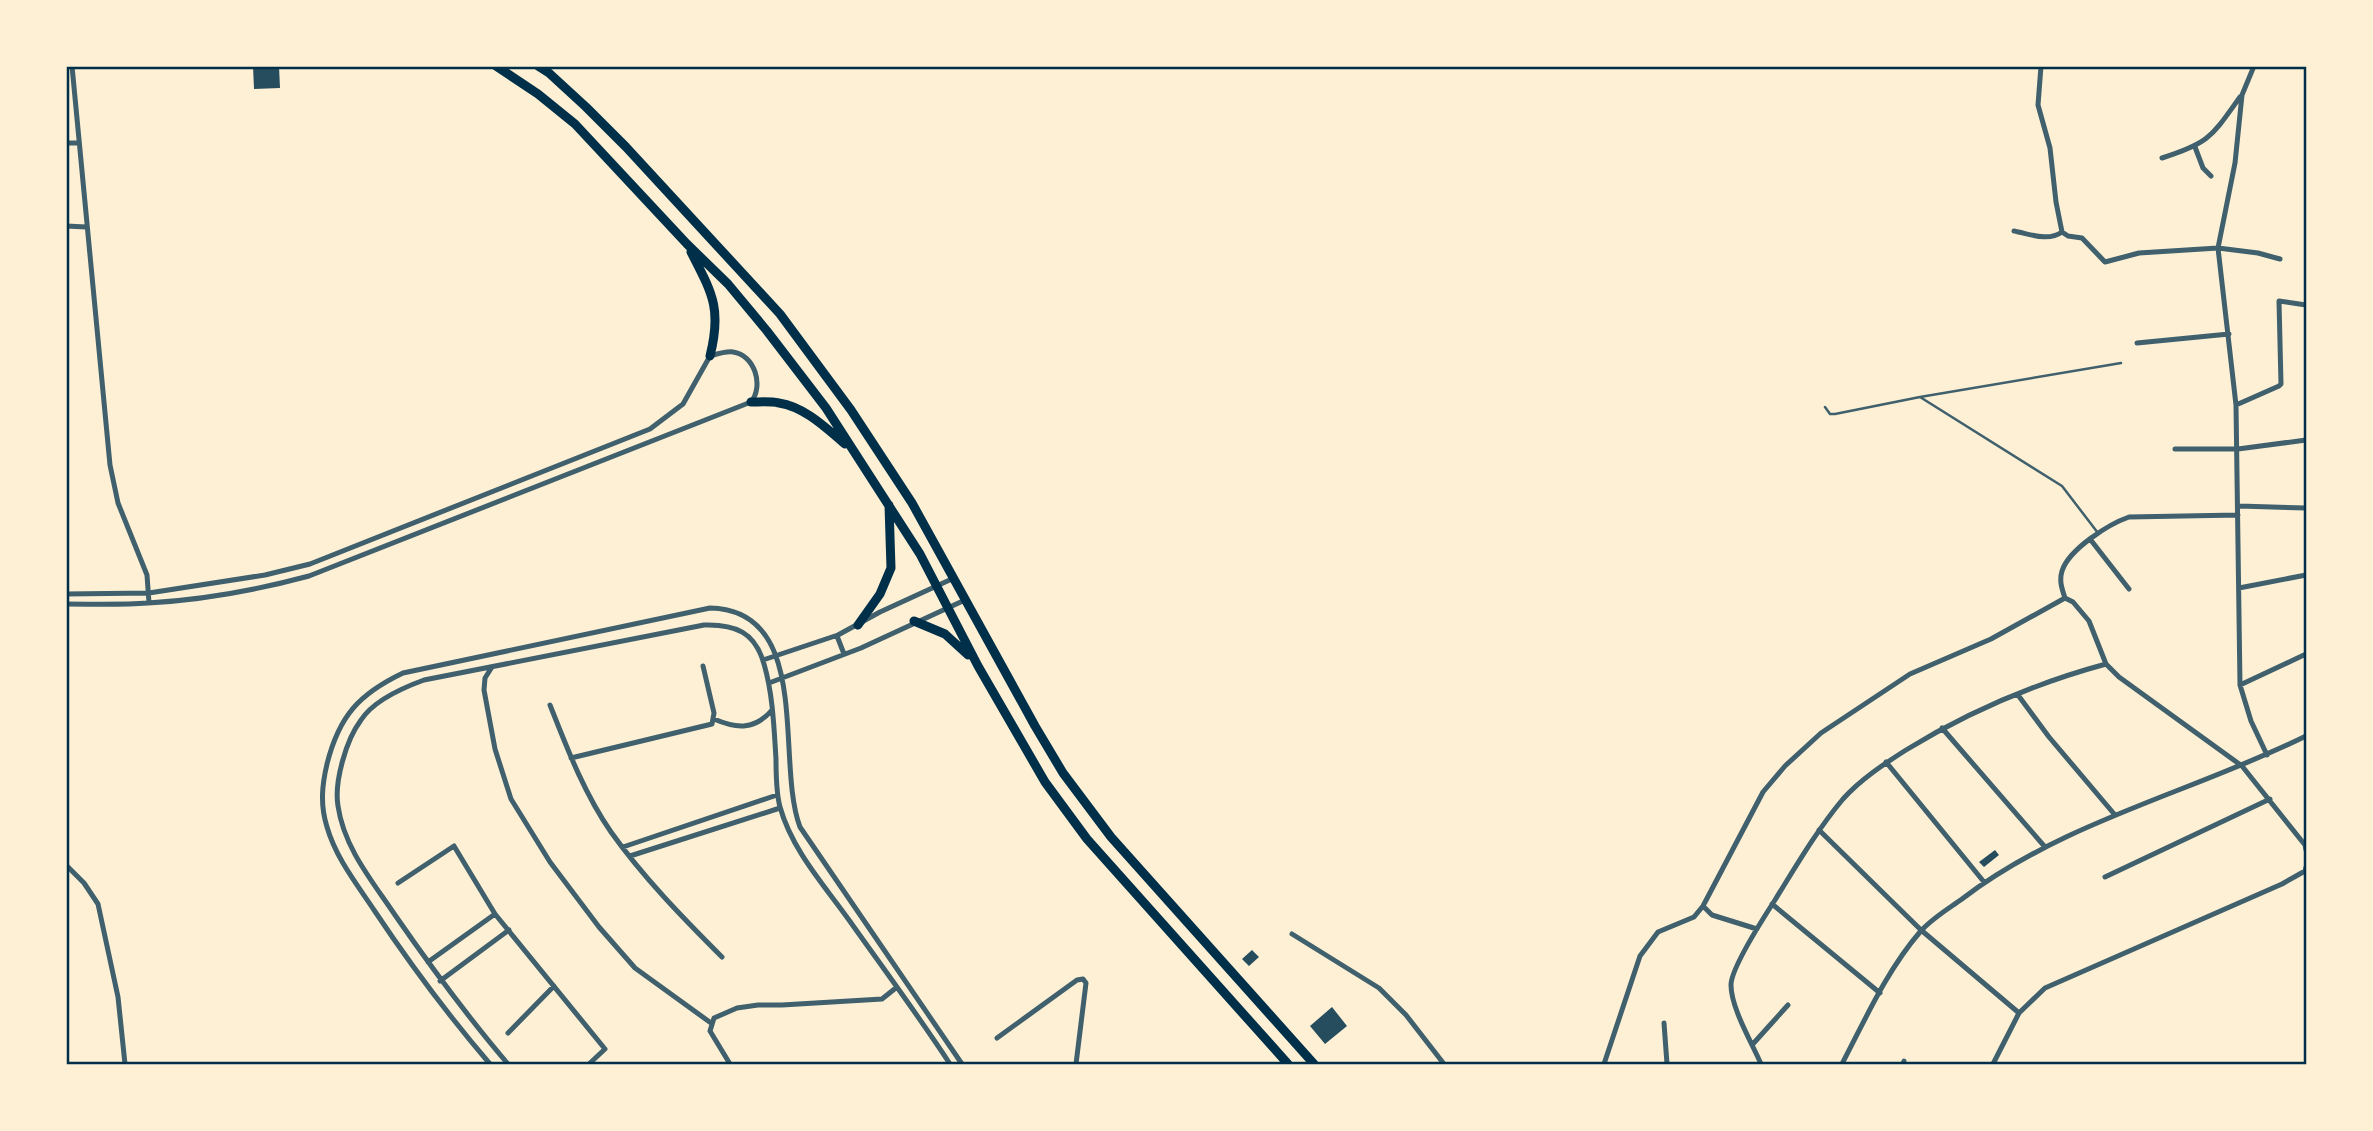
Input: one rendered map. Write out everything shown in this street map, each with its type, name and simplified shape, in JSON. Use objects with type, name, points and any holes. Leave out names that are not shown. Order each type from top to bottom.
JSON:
[{"type":"main road","points":[[496,66],[538,94],[575,124],[728,284],[767,331],[826,408],[920,554],[978,666],[1038,771],[1087,839],[1288,1065]]},
{"type":"main road","points":[[538,66],[586,107],[780,314],[851,410],[912,503],[1042,738],[1092,813],[1314,1065]]},
{"type":"main road","points":[[687,244],[710,289],[717,315],[710,355]]},
{"type":"main road","points":[[751,402],[780,403],[793,407],[813,417],[851,449]]},
{"type":"main road","points":[[858,625],[880,594],[891,568],[888,503]]},
{"type":"main road","points":[[914,621],[945,634],[978,666]]},
{"type":"street","points":[[72,66],[110,465],[118,503],[146,575],[149,603]]},
{"type":"street","points":[[2040,66],[2038,105],[2050,148],[2062,232],[2068,236],[2082,238],[2105,262],[2139,253],[2218,248],[2280,259]]},
{"type":"street","points":[[2162,158],[2194,147],[2210,136],[2242,94],[2254,66]]},
{"type":"street","points":[[2242,94],[2235,163],[2218,248],[2236,405],[2240,685],[2251,721],[2267,755]]},
{"type":"street","points":[[66,143],[79,143]]},
{"type":"street","points":[[2194,147],[2203,168],[2211,176]]},
{"type":"street","points":[[66,226],[86,227]]},
{"type":"street","points":[[2014,231],[2043,238],[2054,238],[2062,232]]},
{"type":"street","points":[[2236,405],[2281,384],[2279,301],[2306,305]]},
{"type":"street","points":[[2137,344],[2228,334]]},
{"type":"street","points":[[66,594],[149,593],[243,579],[310,564],[650,429],[683,404],[710,355],[733,352],[752,365],[757,388],[751,402],[309,576],[246,591],[149,603],[66,604]]},
{"type":"street","points":[[2175,449],[2238,449],[2306,440]]},
{"type":"street","points":[[2239,506],[2306,508]]},
{"type":"street","points":[[2238,515],[2129,517],[2113,523],[2090,539],[2063,569],[2061,583],[2065,598],[2081,609],[2089,621],[2106,664],[2119,677],[2242,766],[2270,799],[2306,850]]},
{"type":"street","points":[[2090,539],[2129,589]]},
{"type":"street","points":[[2239,588],[2306,575]]},
{"type":"street","points":[[763,660],[837,636],[954,578]]},
{"type":"street","points":[[1604,1065],[1640,956],[1647,944],[1658,932],[1694,916],[1703,906],[1763,792],[1785,766],[1821,733],[1910,674],[1991,639],[2065,598]]},
{"type":"street","points":[[769,683],[844,654],[965,600]]},
{"type":"street","points":[[490,1065],[411,965],[337,856],[327,827],[322,790],[336,733],[355,705],[384,683],[403,673],[710,608],[734,612],[757,625],[772,643],[783,677],[793,804],[800,827],[962,1065]]},
{"type":"street","points":[[508,1065],[440,981],[355,856],[338,806],[339,775],[361,719],[400,689],[424,680],[704,625],[727,625],[747,635],[758,648],[763,660],[772,710],[777,795],[792,837],[950,1065]]},
{"type":"street","points":[[837,636],[844,654]]},
{"type":"street","points":[[2240,685],[2306,654]]},
{"type":"street","points":[[1761,1065],[1736,1007],[1731,982],[1772,904],[1819,830],[1844,798],[1886,762],[1942,728],[1974,712],[2082,670],[2106,664]]},
{"type":"street","points":[[571,758],[712,724],[714,719],[703,666]]},
{"type":"street","points":[[492,667],[485,678],[484,690],[495,750],[511,799],[550,862],[599,927],[635,968],[711,1023]]},
{"type":"street","points":[[2018,695],[2049,737],[2115,815]]},
{"type":"street","points":[[550,705],[571,758],[610,830],[630,856],[722,957]]},
{"type":"street","points":[[714,719],[729,725],[748,727],[764,719],[772,710]]},
{"type":"street","points":[[1942,728],[2045,847]]},
{"type":"street","points":[[1842,1065],[1880,993],[1921,930],[1983,882],[2045,847],[2115,815],[2242,766],[2306,736]]},
{"type":"street","points":[[1886,762],[1983,882]]},
{"type":"street","points":[[623,847],[777,795]]},
{"type":"street","points":[[2105,877],[2270,799]]},
{"type":"street","points":[[630,856],[780,808]]},
{"type":"street","points":[[1819,830],[1921,930],[2019,1013]]},
{"type":"street","points":[[398,883],[454,846],[495,914],[605,1049],[589,1065]]},
{"type":"street","points":[[66,865],[84,883],[97,904],[118,997],[125,1065]]},
{"type":"street","points":[[1993,1065],[2019,1013],[2045,988],[2282,884],[2305,871],[2306,867]]},
{"type":"street","points":[[1772,904],[1880,993]]},
{"type":"street","points":[[1703,906],[1712,915],[1757,929]]},
{"type":"street","points":[[428,962],[495,914]]},
{"type":"street","points":[[440,981],[509,930]]},
{"type":"street","points":[[1292,934],[1379,988],[1406,1015],[1444,1065]]},
{"type":"street","points":[[997,1038],[1077,980],[1083,979],[1086,983],[1076,1065]]},
{"type":"street","points":[[508,1033],[554,986]]},
{"type":"street","points":[[730,1065],[710,1031],[714,1018],[722,1013],[758,1005],[882,999],[897,987]]},
{"type":"street","points":[[1752,1045],[1788,1005]]},
{"type":"street","points":[[1664,1023],[1667,1065]]},
{"type":"lane","points":[[1825,407],[1830,414],[1835,415],[1920,397],[2121,363]]},
{"type":"lane","points":[[1920,397],[2062,486],[2098,533]]},
{"type":"building","points":[[253,66],[279,66],[280,88],[254,89]]},
{"type":"building","points":[[1995,850],[1999,855],[1984,867],[1979,862]]},
{"type":"building","points":[[1252,950],[1259,957],[1249,966],[1242,959]]},
{"type":"building","points":[[1332,1007],[1347,1026],[1325,1044],[1310,1026]]}]
